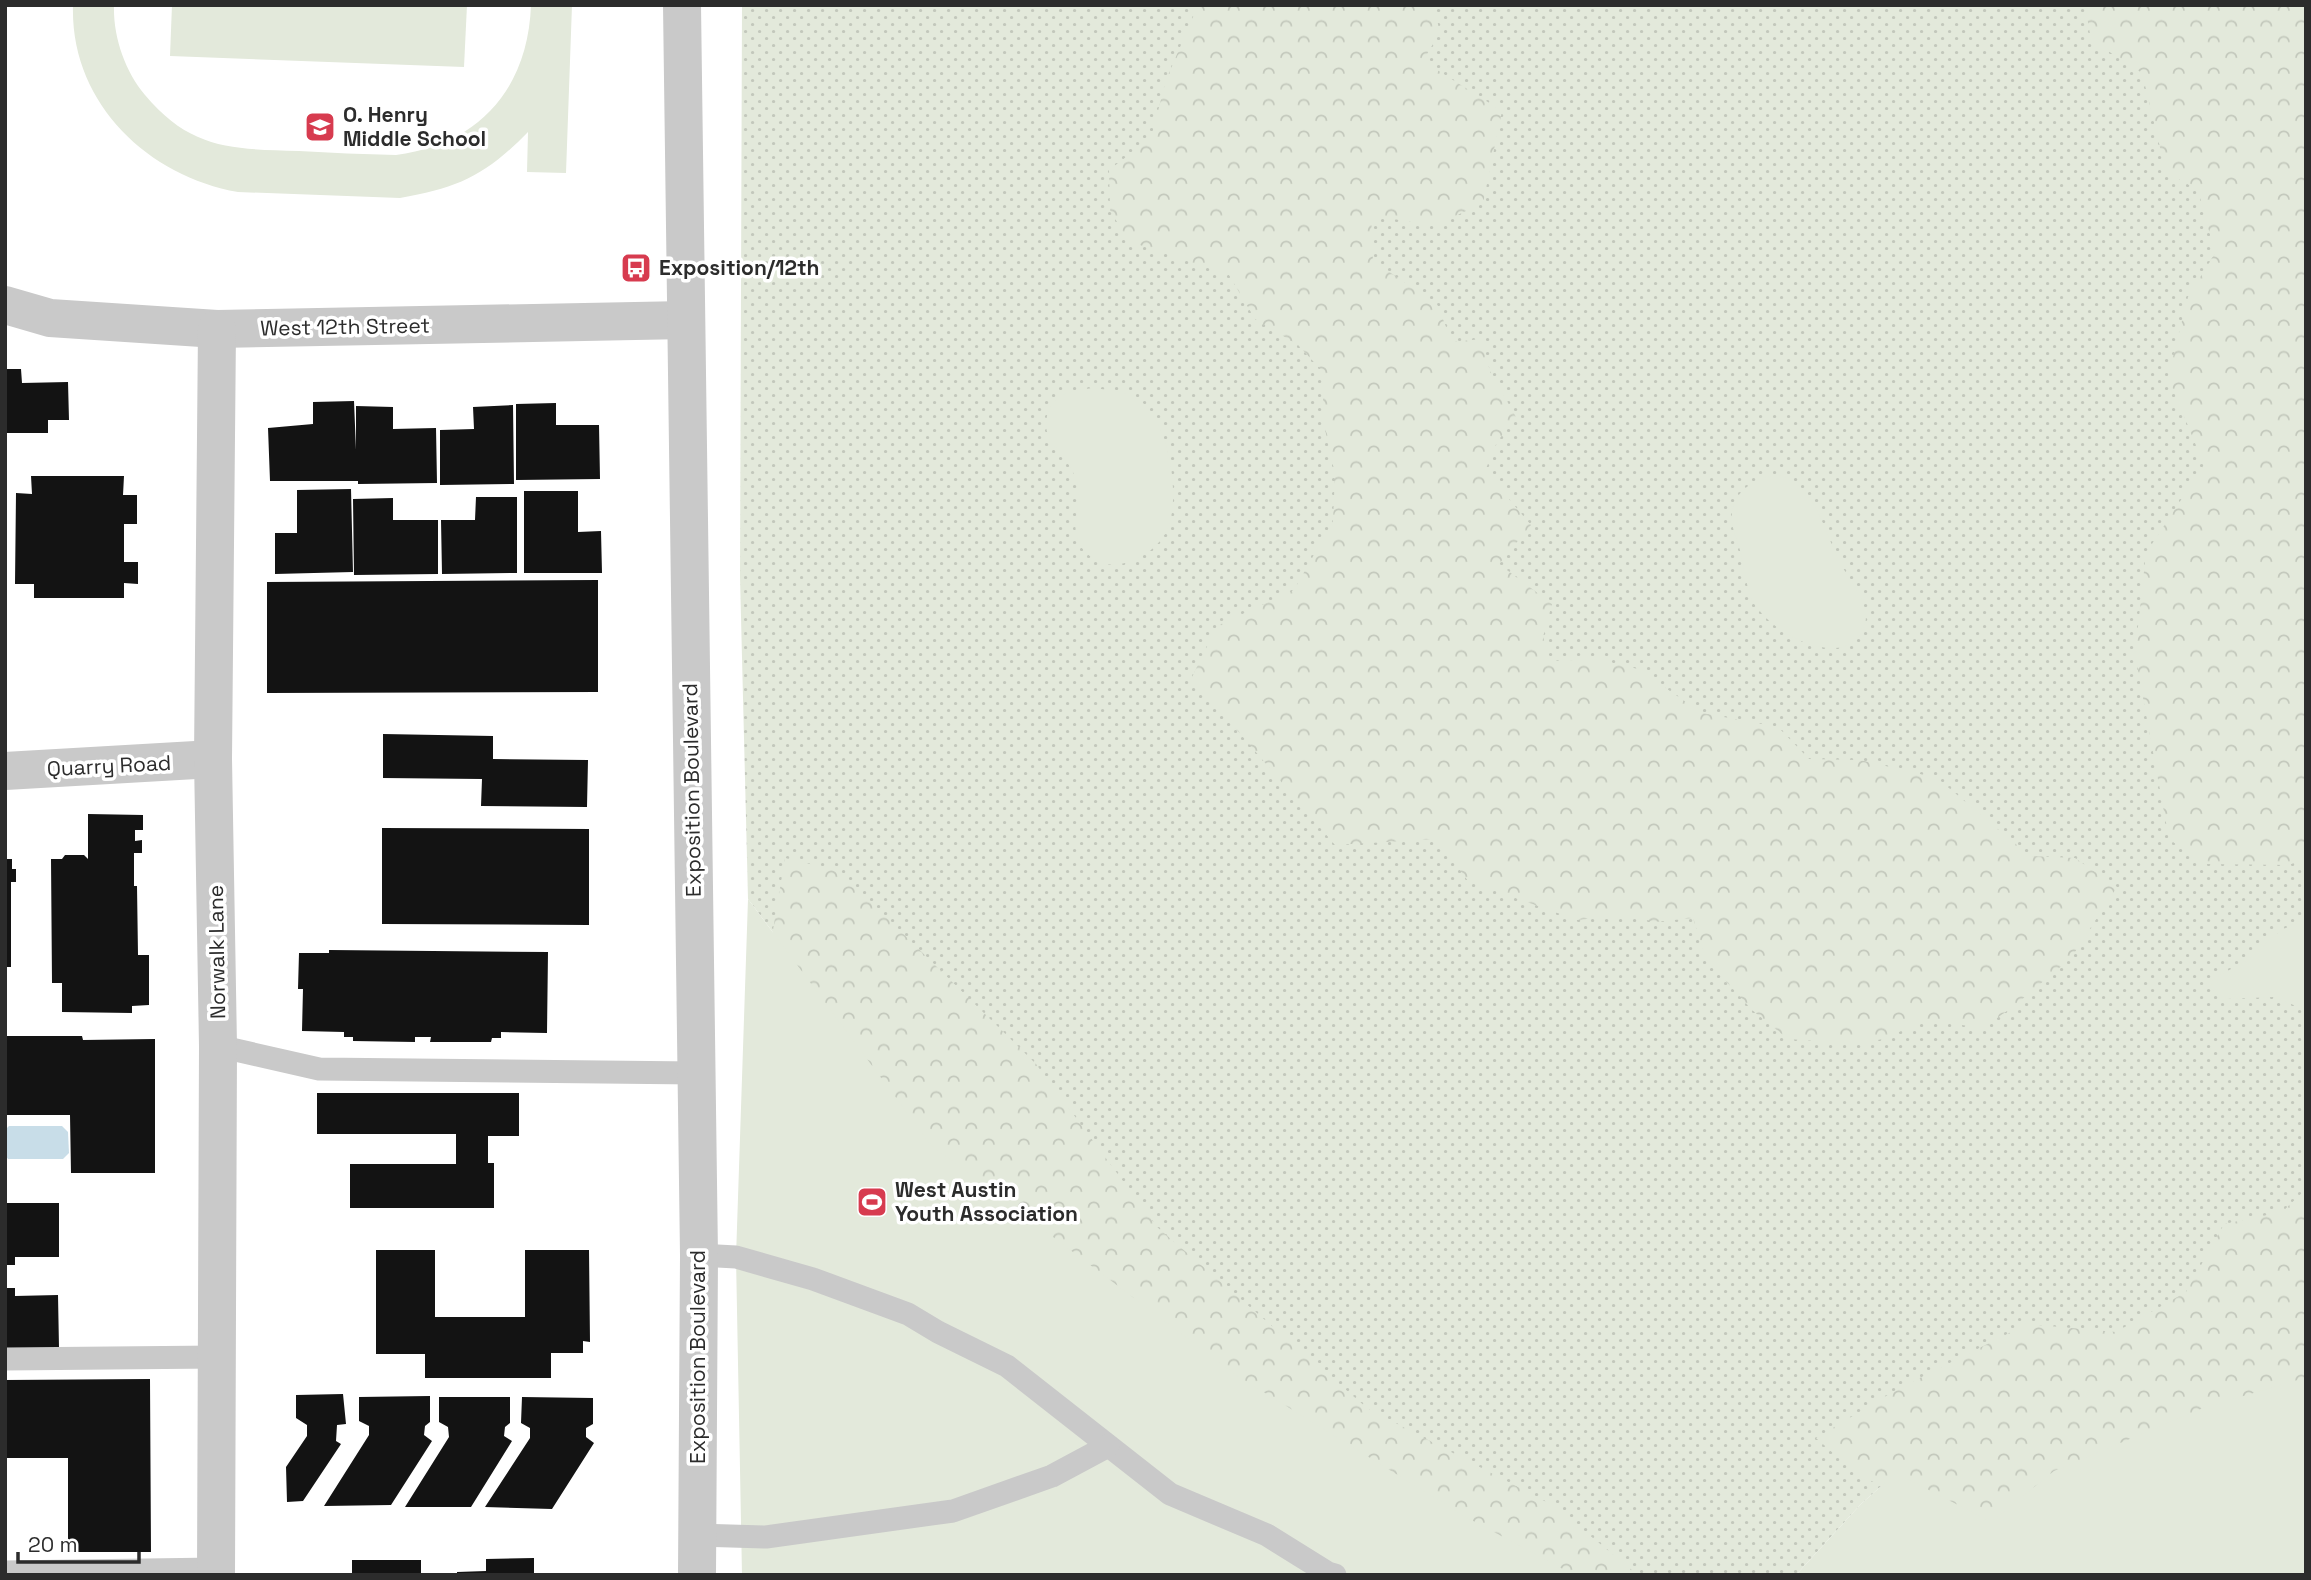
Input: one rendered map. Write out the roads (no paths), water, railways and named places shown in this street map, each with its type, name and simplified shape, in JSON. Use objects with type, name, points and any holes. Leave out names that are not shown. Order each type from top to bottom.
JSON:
[{"type":"street","name":"Exposition Boulevard","points":[[682,5],[699,1255],[697,1575]]},
{"type":"street","name":"West 12th Street","points":[[5,305],[50,318],[217,329],[686,320]]},
{"type":"street","name":"Norwalk Lane","points":[[216,1572],[218,1046],[214,759],[217,329]]},
{"type":"street","name":"Quarry Road","points":[[5,771],[214,759]]},
{"type":"lane","points":[[218,1046],[319,1069],[696,1073]]},
{"type":"lane","points":[[699,1255],[736,1257],[813,1279],[908,1314],[937,1332],[1007,1366],[1170,1494],[1266,1535],[1335,1575]]},
{"type":"lane","points":[[5,1359],[217,1357]]},
{"type":"lane","points":[[697,1535],[766,1537],[953,1511],[1052,1476],[1108,1446]]},
{"type":"lane","points":[[5,1572],[216,1572]]},
{"type":"water","points":[[9,1126],[62,1126],[68,1132],[69,1153],[63,1159],[8,1159],[5,1155],[5,1130]]},
{"type":"place","name":"O. Henry Middle School","points":[[320,127]]},
{"type":"place","name":"Exposition/12th","points":[[636,268]]},
{"type":"place","name":"West Austin Youth Association","points":[[872,1202]]}]
